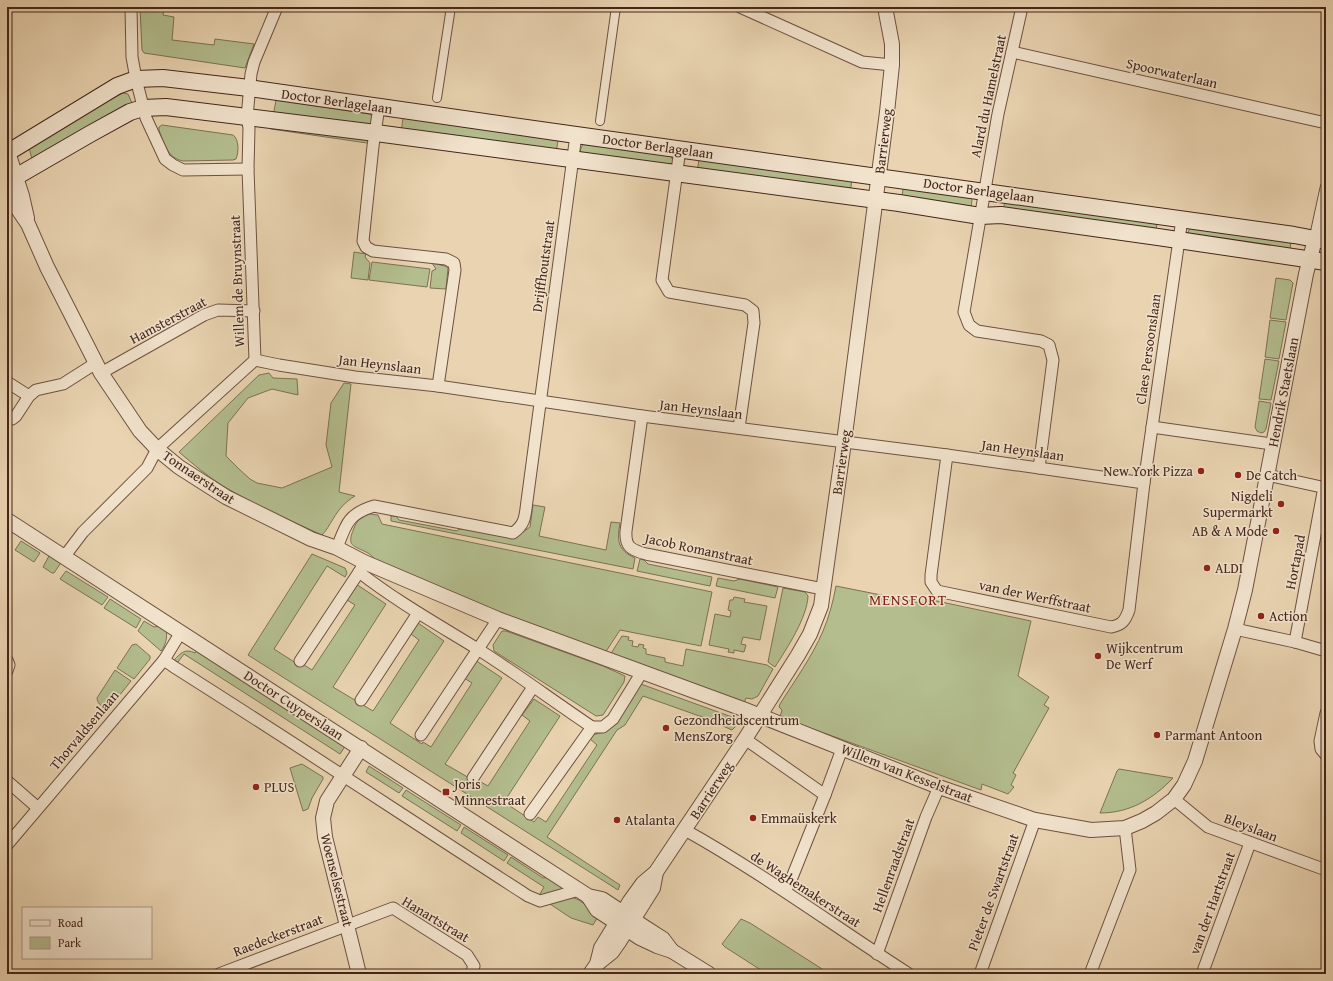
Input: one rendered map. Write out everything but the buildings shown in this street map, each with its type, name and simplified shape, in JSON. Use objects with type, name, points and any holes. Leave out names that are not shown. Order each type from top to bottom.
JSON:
[{"type":"main road","name":"Doctor Berlagelaan","points":[[7,151],[117,86],[136,79],[163,78],[250,88],[1182,219],[1320,240]]},
{"type":"main road","name":"Doctor Berlagelaan","points":[[10,182],[130,112],[143,108],[166,107],[572,159],[876,200],[980,216],[1001,215],[1326,262]]},
{"type":"street","points":[[131,7],[132,57],[136,79],[148,122],[165,159],[183,170],[248,169]]},
{"type":"street","name":"Willem de Bruynstraat","points":[[64,557],[83,532],[147,468],[156,449],[255,360],[248,169],[249,128],[247,117],[251,74],[254,62],[277,7]]},
{"type":"street","points":[[437,98],[451,7]]},
{"type":"street","points":[[600,121],[616,7]]},
{"type":"street","points":[[740,7],[862,62],[892,65]]},
{"type":"street","name":"Barrierweg","points":[[625,921],[653,888],[656,872],[745,739],[798,655],[810,634],[821,606],[876,200],[892,65],[892,44],[885,7]]},
{"type":"street","name":"Alard du Hamelstraat","points":[[1022,7],[998,114],[964,312],[969,326],[977,331],[1041,340],[1049,345],[1053,360],[1038,468]]},
{"type":"street","name":"Spoorwaterlaan","points":[[1012,52],[1326,123]]},
{"type":"street","points":[[379,107],[362,241],[366,248],[373,251],[446,259],[454,263],[455,270],[438,386]]},
{"type":"street","name":"Drijffhoutstraat","points":[[338,548],[349,521],[362,510],[374,506],[513,533],[520,528],[524,522],[576,135]]},
{"type":"street","points":[[680,149],[662,280],[669,292],[745,305],[753,311],[754,323],[739,428]]},
{"type":"street","name":"Tonnaerstraat","points":[[7,151],[10,182],[24,202],[28,224],[45,263],[99,368],[140,431],[156,449],[179,467],[226,497],[310,538],[338,548]]},
{"type":"street","name":"Hendrik Staetslaan","points":[[1174,799],[1184,785],[1195,762],[1235,629],[1245,590],[1272,444],[1309,259],[1320,240],[1326,188]]},
{"type":"street","name":"Claes Persoonslaan","points":[[1144,483],[1182,219]]},
{"type":"street","name":"Hamsterstraat","points":[[99,368],[204,315],[218,310],[254,311]]},
{"type":"street","name":"Jan Heynslaan","points":[[255,360],[355,377],[438,386],[642,416],[947,455],[1144,483]]},
{"type":"street","points":[[7,419],[12,419],[16,416],[29,396],[36,390],[63,384],[99,368]]},
{"type":"street","points":[[7,382],[29,396]]},
{"type":"street","name":"Jacob Romanstraat","points":[[642,416],[626,531],[627,543],[633,550],[646,554],[823,589]]},
{"type":"street","points":[[1152,427],[1272,444]]},
{"type":"street","name":"van der Werffstraat","points":[[947,455],[930,575],[931,582],[937,591],[1111,627],[1119,626],[1125,619],[1129,610],[1144,483]]},
{"type":"street","points":[[1267,475],[1325,488]]},
{"type":"street","name":"Hortapad","points":[[1295,642],[1325,488]]},
{"type":"street","name":"Doctor Cuyperslaan","points":[[7,520],[584,893],[602,899],[643,940],[672,951],[709,974]]},
{"type":"street","name":"Willem van Kesselstraat","points":[[338,548],[362,567],[374,584],[418,613],[478,649],[592,727]]},
{"type":"street","points":[[300,661],[362,567]]},
{"type":"street","name":"Willem van Kesselstraat","points":[[362,567],[498,619],[743,709],[939,787],[1035,820],[1091,830],[1125,828],[1142,821],[1174,799]]},
{"type":"street","points":[[361,700],[418,613]]},
{"type":"street","points":[[421,735],[498,619]]},
{"type":"street","points":[[1235,629],[1295,642],[1326,651]]},
{"type":"street","name":"Thorvaldsenlaan","points":[[7,845],[164,660],[181,632]]},
{"type":"street","points":[[7,660],[9,665],[7,671]]},
{"type":"street","points":[[164,660],[296,744],[342,776],[528,896],[540,901],[584,893]]},
{"type":"street","points":[[530,814],[592,727],[603,726],[613,719],[642,672]]},
{"type":"street","points":[[473,778],[533,687]]},
{"type":"street","points":[[1326,713],[1320,741],[1321,749],[1326,755]]},
{"type":"street","points":[[745,739],[825,794]]},
{"type":"street","name":"Woenselsestraat","points":[[359,974],[325,837],[323,818],[327,801],[361,748]]},
{"type":"street","points":[[785,891],[791,880],[842,749]]},
{"type":"street","points":[[7,781],[38,808]]},
{"type":"street","name":"Hellenraadstraat","points":[[877,954],[926,817],[939,787]]},
{"type":"street","name":"Bleyslaan","points":[[1174,799],[1208,827],[1326,870]]},
{"type":"street","name":"Pieter de Swartstraat","points":[[980,974],[1035,820]]},
{"type":"street","points":[[1090,974],[1130,870],[1125,828]]},
{"type":"street","name":"de Waghemakerstraat","points":[[685,830],[785,891],[909,974]]},
{"type":"street","name":"van der Hartstraat","points":[[1202,974],[1250,843]]},
{"type":"street","name":"Hanartstraat","points":[[347,924],[393,908],[467,955],[474,966],[471,974]]},
{"type":"street","points":[[594,969],[612,952],[625,921]]},
{"type":"street","name":"Raedeckerstraat","points":[[219,974],[347,924]]},
{"type":"green space","points":[[140,7],[164,7],[163,15],[174,17],[172,40],[214,45],[215,39],[254,44],[245,68],[144,53],[142,50]]},
{"type":"green space","points":[[123,93],[128,94],[132,103],[32,159],[29,148]]},
{"type":"green space","points":[[276,100],[370,114],[373,118],[372,125],[273,116]]},
{"type":"green space","points":[[403,118],[558,140],[556,154],[401,133]]},
{"type":"green space","points":[[272,123],[368,139],[369,142],[367,143],[271,129]]},
{"type":"green space","points":[[162,125],[233,135],[238,146],[236,159],[183,161],[173,157],[167,149],[159,130],[159,127]]},
{"type":"green space","points":[[586,143],[670,155],[673,160],[673,167],[580,153],[582,146]]},
{"type":"green space","points":[[699,159],[852,178],[850,195],[697,173]]},
{"type":"green space","points":[[904,184],[971,198],[971,208],[901,201]]},
{"type":"green space","points":[[1005,201],[1157,222],[1156,232],[1003,211]]},
{"type":"green space","points":[[1190,228],[1291,241],[1290,251],[1189,235],[1188,232]]},
{"type":"green space","points":[[354,252],[366,254],[365,257],[370,263],[368,280],[351,278]]},
{"type":"green space","points":[[372,262],[430,269],[427,287],[369,280]]},
{"type":"green space","points":[[432,263],[448,268],[446,289],[430,288],[432,271],[436,269]]},
{"type":"green space","points":[[1276,278],[1290,280],[1293,283],[1286,320],[1270,318]]},
{"type":"green space","points":[[1270,320],[1286,322],[1279,359],[1265,357]]},
{"type":"green space","points":[[1265,359],[1279,361],[1271,400],[1259,399]]},
{"type":"green space","points":[[269,373],[273,378],[297,379],[298,395],[272,389],[248,398],[228,423],[226,456],[250,479],[257,483],[282,488],[332,467],[326,445],[331,403],[344,383],[351,384],[339,492],[355,496],[340,509],[322,535],[235,493],[206,474],[179,452],[259,375]]},
{"type":"green space","points":[[1259,401],[1271,403],[1266,429],[1261,433],[1257,431],[1255,427]]},
{"type":"green space","points":[[533,505],[545,507],[539,536],[606,550],[611,522],[620,523],[620,544],[625,552],[635,558],[633,569],[391,521],[391,516],[396,516],[399,520],[457,531],[459,529],[519,535],[530,527]]},
{"type":"green space","points":[[370,514],[378,515],[382,524],[712,592],[701,646],[620,630],[605,653],[505,615],[377,561],[368,553],[352,545],[351,539],[355,525],[360,519]]},
{"type":"green space","points":[[21,541],[40,553],[34,562],[15,550]]},
{"type":"green space","points":[[50,554],[62,561],[54,573],[43,567]]},
{"type":"green space","points":[[312,554],[345,568],[347,573],[345,577],[327,566],[274,649],[302,667],[304,665],[312,670],[355,605],[347,600],[356,584],[386,604],[333,687],[373,711],[419,640],[411,634],[418,623],[444,641],[390,723],[422,744],[423,742],[431,747],[472,683],[464,678],[475,660],[502,678],[445,764],[478,783],[479,781],[488,786],[530,721],[522,715],[534,699],[560,716],[504,802],[534,822],[538,817],[546,822],[597,745],[590,739],[592,735],[604,732],[638,683],[732,717],[737,721],[736,726],[732,730],[705,718],[643,696],[625,725],[617,730],[547,837],[620,885],[618,890],[248,655]]},
{"type":"green space","points":[[640,559],[644,560],[648,564],[712,577],[710,586],[637,571]]},
{"type":"green space","points":[[66,571],[108,597],[102,605],[60,579]]},
{"type":"green space","points":[[718,578],[734,581],[740,579],[778,587],[775,598],[716,586]]},
{"type":"green space","points":[[836,586],[921,603],[932,600],[1031,621],[1018,676],[1049,697],[1044,705],[1049,708],[1013,773],[1016,775],[1011,785],[1014,787],[1008,794],[982,784],[981,790],[780,717],[782,710],[779,707],[780,704],[819,641],[831,609]]},
{"type":"green space","points":[[783,588],[805,592],[808,596],[807,605],[800,623],[775,667],[768,662]]},
{"type":"green space","points":[[734,597],[745,599],[744,602],[767,606],[760,640],[743,637],[741,644],[746,645],[744,652],[734,650],[734,653],[728,652],[729,649],[709,645],[715,614],[730,617],[731,611],[728,610],[730,600],[733,600]]},
{"type":"green space","points":[[110,599],[141,619],[136,628],[104,608]]},
{"type":"green space","points":[[144,621],[154,627],[160,626],[166,630],[166,641],[161,651],[138,631]]},
{"type":"green space","points":[[502,631],[506,631],[603,666],[625,676],[624,682],[603,715],[596,716],[494,651],[493,645]]},
{"type":"green space","points":[[622,636],[629,637],[628,640],[633,641],[632,646],[638,647],[639,644],[644,645],[643,648],[646,649],[646,654],[665,658],[665,662],[683,666],[686,649],[767,665],[773,669],[758,696],[752,699],[746,698],[744,703],[610,655]]},
{"type":"green space","points":[[136,644],[150,656],[150,659],[134,679],[117,668],[132,645]]},
{"type":"green space","points":[[197,649],[346,745],[340,754],[184,654],[178,662],[174,660],[183,652],[188,651],[195,653]]},
{"type":"green space","points":[[115,670],[131,681],[110,707],[103,707],[97,698]]},
{"type":"green space","points":[[302,764],[323,777],[308,809],[303,811],[290,768]]},
{"type":"green space","points":[[369,766],[403,788],[399,793],[366,772]]},
{"type":"green space","points":[[1119,769],[1173,778],[1165,786],[1140,803],[1121,810],[1100,813]]},
{"type":"green space","points":[[406,790],[461,825],[457,831],[402,796]]},
{"type":"green space","points":[[464,827],[508,855],[504,861],[461,833]]},
{"type":"green space","points":[[511,857],[543,878],[551,877],[567,889],[543,896],[540,894],[544,887],[507,863]]},
{"type":"green space","points":[[571,897],[579,900],[599,915],[593,925],[571,918],[549,902]]},
{"type":"green space","points":[[741,919],[750,923],[830,974],[767,974],[722,944]]},
{"type":"place","name":"New York Pizza","points":[[1201,471]]},
{"type":"place","name":"De Catch","points":[[1238,475]]},
{"type":"place","name":"Nigdeli Supermarkt","points":[[1281,504]]},
{"type":"place","name":"AB & A Mode","points":[[1276,531]]},
{"type":"place","name":"ALDI","points":[[1207,568]]},
{"type":"place","name":"Action","points":[[1261,616]]},
{"type":"place","name":"Wijkcentrum De Werf","points":[[1098,656]]},
{"type":"place","name":"Gezondheidscentrum MensZorg","points":[[666,728]]},
{"type":"place","name":"Parmant Antoon","points":[[1157,735]]},
{"type":"place","name":"PLUS","points":[[256,787]]},
{"type":"place","name":"Joris Minnestraat","points":[[446,792]]},
{"type":"place","name":"Emmaüskerk","points":[[753,818]]},
{"type":"place","name":"Atalanta","points":[[617,820]]},
{"type":"district","name":"MENSFORT","points":[[908,599]]}]
